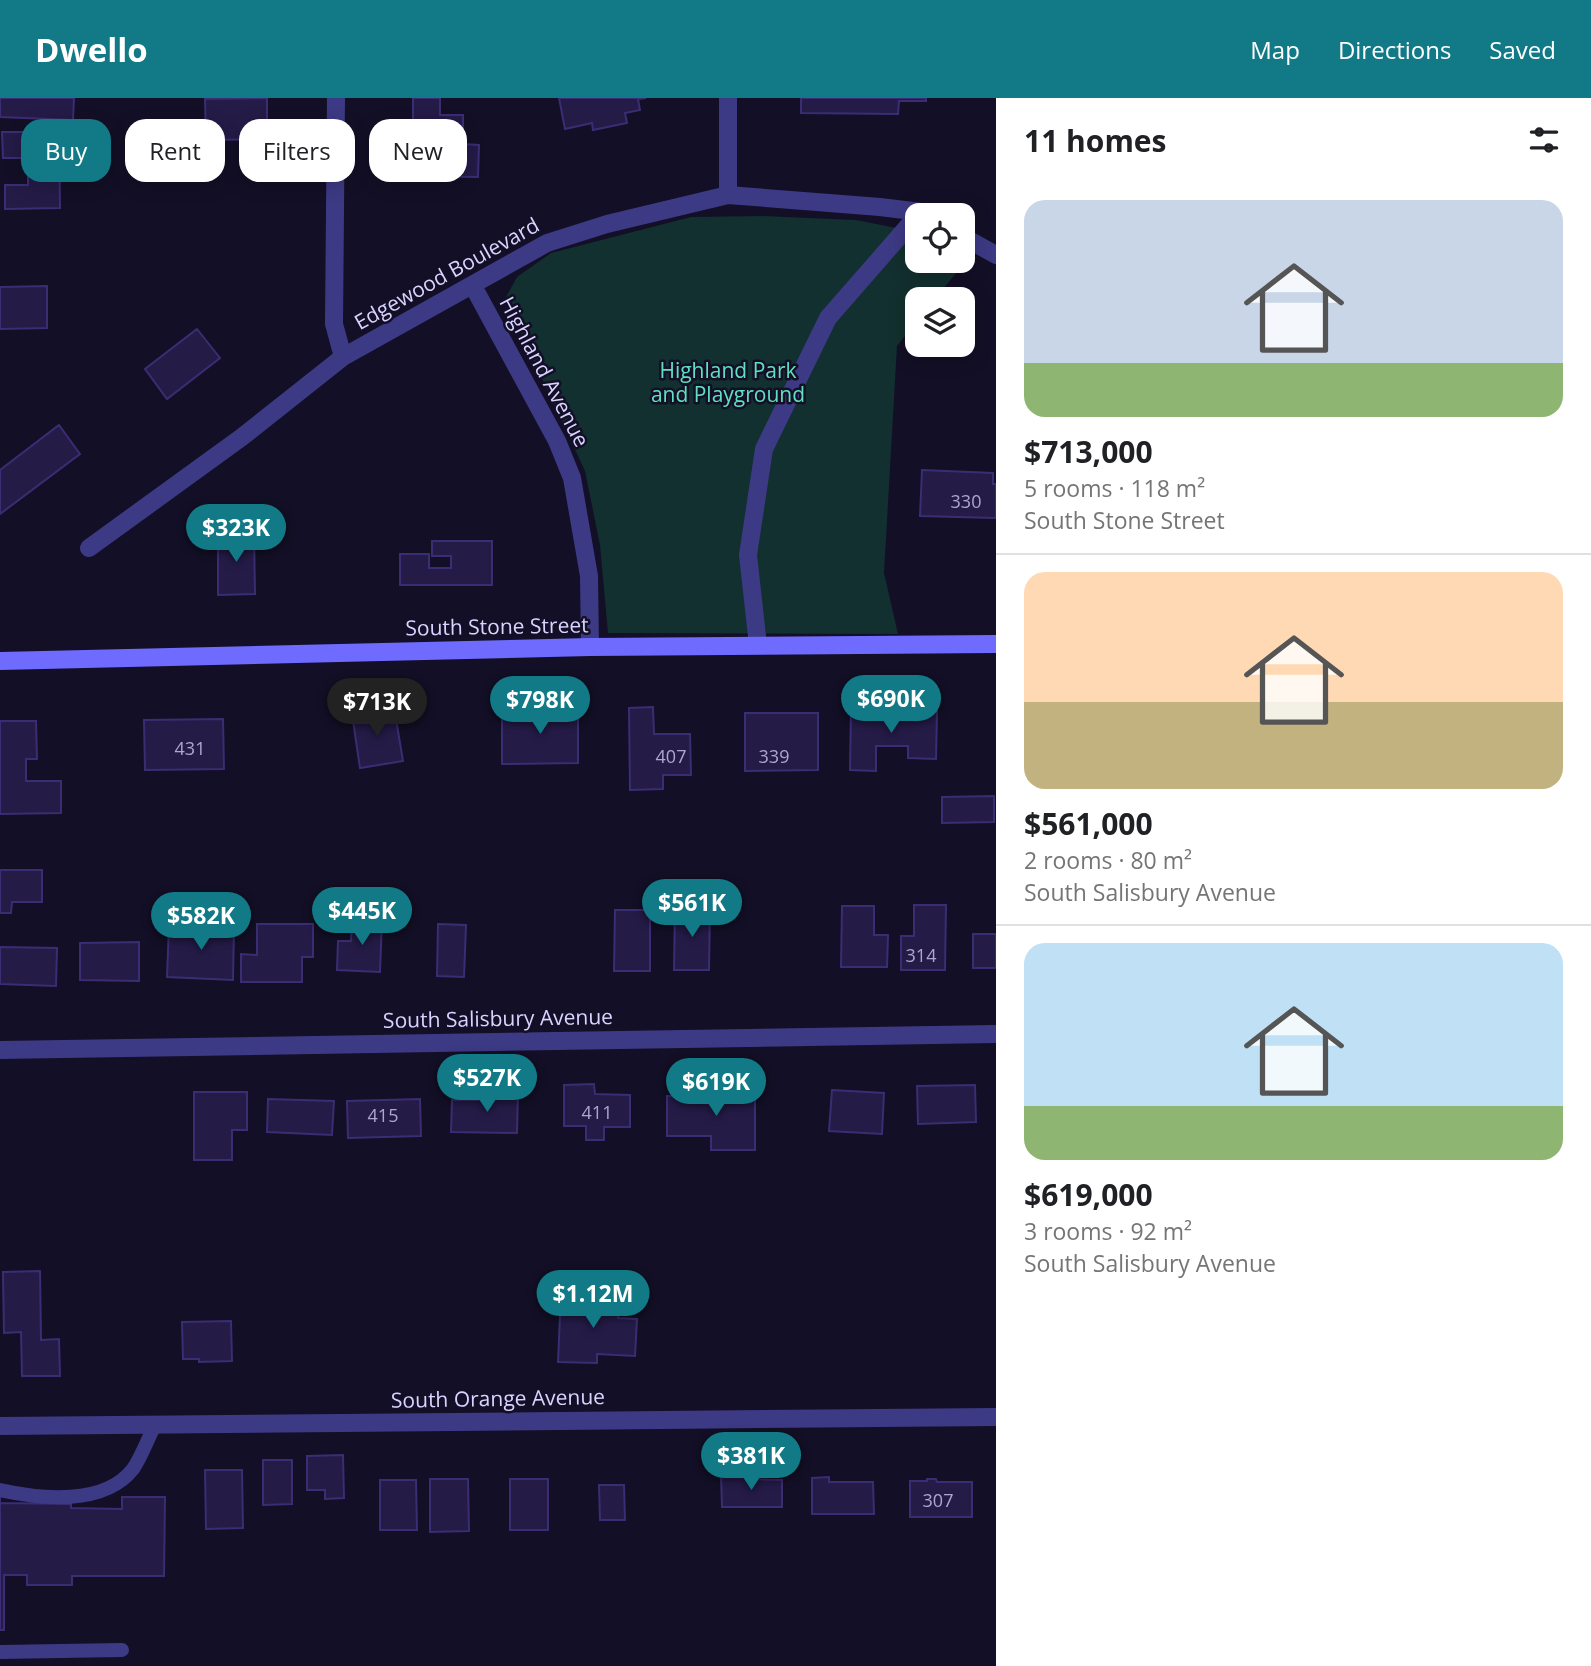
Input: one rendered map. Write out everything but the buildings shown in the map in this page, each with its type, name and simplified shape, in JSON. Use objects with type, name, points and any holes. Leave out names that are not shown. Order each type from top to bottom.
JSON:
[{"type":"street","points":[[335,98],[334,324],[343,357]]},
{"type":"street","points":[[727,195],[728,98]]},
{"type":"street","name":"Edgewood Boulevard","points":[[89,548],[242,437],[343,357],[547,243],[607,223],[727,195],[905,213]]},
{"type":"street","points":[[758,645],[748,555],[764,449],[828,318],[905,232]]},
{"type":"street","points":[[975,243],[996,255]]},
{"type":"street","name":"Highland Avenue","points":[[473,286],[557,441],[572,478],[589,576],[590,647]]},
{"type":"street","name":"South Stone Street","points":[[0,661],[590,647],[996,644]]},
{"type":"street","name":"South Salisbury Avenue","points":[[0,1050],[996,1034]]},
{"type":"street","name":"South Orange Avenue","points":[[0,1426],[996,1417]]},
{"type":"lane","points":[[0,1490],[71,1496],[110,1489],[133,1468],[155,1424]]},
{"type":"lane","points":[[0,1652],[122,1650]]},
{"type":"green space","name":"Highland Park and Playground","points":[[763,216],[856,220],[905,230],[905,273],[956,273],[945,287],[905,287],[905,336],[897,346],[884,573],[898,634],[608,633],[600,545],[585,471],[505,299],[517,277],[551,253],[691,217]]}]
